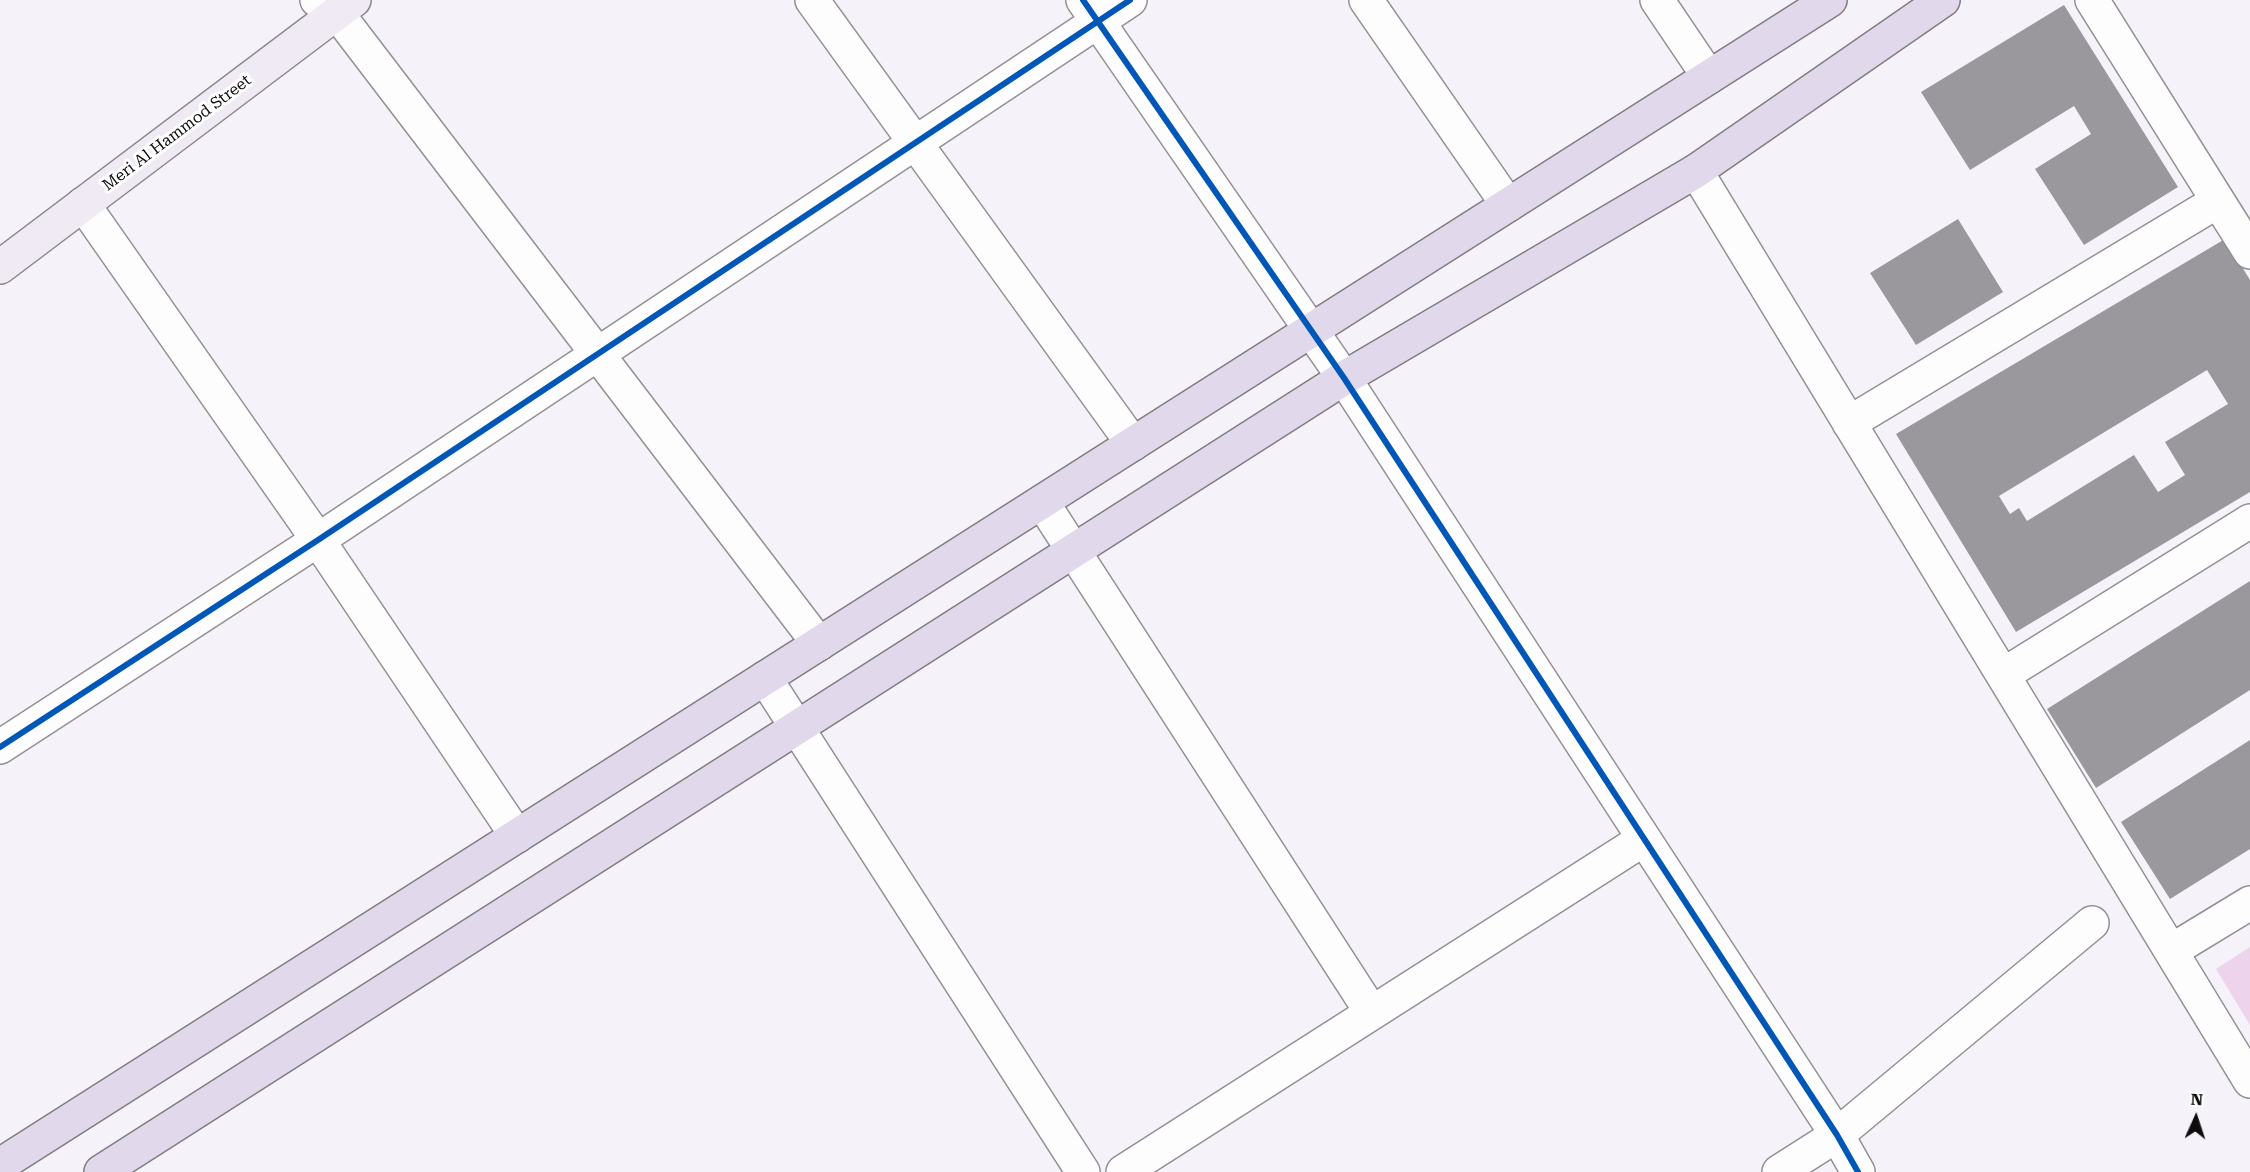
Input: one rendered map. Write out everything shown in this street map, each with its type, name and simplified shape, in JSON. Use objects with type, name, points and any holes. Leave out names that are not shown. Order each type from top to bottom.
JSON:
[{"type":"main road","points":[[0,1165],[1830,0]]},
{"type":"main road","points":[[101,1172],[1344,378],[1696,171],[1943,0]]},
{"type":"street","points":[[812,0],[1133,444]]},
{"type":"street","points":[[0,747],[318,540],[916,144],[1090,11],[1130,0]]},
{"type":"street","points":[[1366,0],[1508,205]]},
{"type":"street","points":[[1657,0],[1709,77]]},
{"type":"street","points":[[2092,0],[2250,252]]},
{"type":"street","points":[[336,4],[819,644]]},
{"type":"street","name":"Meri Al Hammod Street","points":[[0,267],[336,4]]},
{"type":"street","points":[[1090,11],[1344,378],[1837,1135],[1858,1172]]},
{"type":"street","points":[[1696,171],[2250,1081]]},
{"type":"street","points":[[1849,423],[2218,201]]},
{"type":"street","points":[[83,204],[318,540],[518,836]]},
{"type":"street","points":[[1042,502],[1372,1013]]},
{"type":"street","points":[[2003,675],[2250,521]]},
{"type":"street","points":[[765,678],[1083,1172]]},
{"type":"street","points":[[1123,1172],[1644,839]]},
{"type":"street","points":[[2171,951],[2250,903]]},
{"type":"street","points":[[1779,1172],[1837,1135],[2092,923]]},
{"type":"shaded area","points":[[2250,947],[2250,1025],[2216,969]]},
{"type":"building","points":[[2064,5],[2178,187],[2084,245],[2035,169],[2091,134],[2074,106],[1970,170],[1921,92]]},
{"type":"building","points":[[1958,219],[2003,292],[1916,345],[1870,273]]},
{"type":"building","points":[[2225,239],[2250,280],[2250,492],[2016,632],[1896,434]],"holes":[[[2207,370],[2228,404],[2165,442],[2185,475],[2158,492],[2134,455],[2027,521],[2019,508],[2010,514],[1999,496]]]},
{"type":"building","points":[[2250,581],[2250,690],[2096,788],[2047,709]]},
{"type":"building","points":[[2250,740],[2250,849],[2170,899],[2121,822]]},
{"type":"cycle path","points":[[1083,0],[1344,378],[1837,1135],[1858,1172]]},
{"type":"cycle path","points":[[0,747],[318,540],[1130,0]]}]
